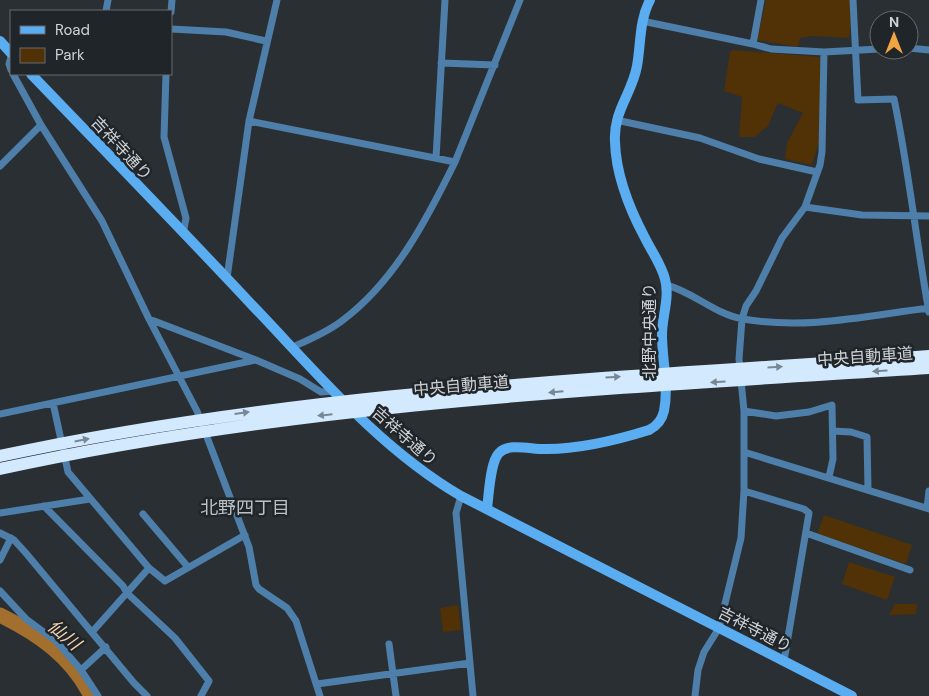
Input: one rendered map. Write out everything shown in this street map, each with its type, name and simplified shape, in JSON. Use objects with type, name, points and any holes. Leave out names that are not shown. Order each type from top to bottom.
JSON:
[{"type":"highway","name":"中央自動車道","points":[[0,456],[128,431],[292,406],[505,385],[929,356]]},
{"type":"highway","name":"中央自動車道","points":[[0,469],[120,444],[209,430],[386,408],[604,389],[929,368]]},
{"type":"main road","name":"北野中央通り","points":[[486,508],[494,460],[504,449],[568,448],[640,433],[652,429],[659,423],[665,404],[662,335],[667,299],[666,286],[658,261],[635,219],[624,189],[616,153],[616,120],[637,67],[642,21],[650,0]]},
{"type":"main road","points":[[0,42],[10,54]]},
{"type":"main road","name":"吉祥寺通り","points":[[32,75],[334,391],[415,468],[461,496],[852,696]]},
{"type":"street","points":[[227,278],[249,121],[277,0]]},
{"type":"street","points":[[436,158],[445,0]]},
{"type":"street","points":[[293,347],[342,321],[387,277],[437,199],[455,162],[520,0]]},
{"type":"street","points":[[753,44],[761,0]]},
{"type":"street","points":[[666,286],[680,289],[714,310],[742,319],[775,324],[802,324],[929,309],[913,215],[906,158],[894,99],[858,100],[853,0]]},
{"type":"street","points":[[642,21],[771,49],[824,52],[869,49]]},
{"type":"street","points":[[172,29],[226,32],[266,41]]},
{"type":"street","points":[[695,696],[698,670],[704,652],[719,628],[741,538],[744,491],[744,411],[739,359],[742,319],[746,306],[756,291],[782,238],[805,207],[817,172],[822,152],[824,52]]},
{"type":"street","points":[[440,63],[495,65]]},
{"type":"street","points":[[14,75],[41,125],[102,221],[148,319],[197,411],[245,535],[256,585],[287,608],[296,621],[320,696]]},
{"type":"street","points":[[166,75],[164,137],[186,218],[183,234]]},
{"type":"street","points":[[616,120],[700,138],[759,159],[817,172]]},
{"type":"street","points":[[249,121],[455,162]]},
{"type":"street","points":[[0,166],[41,125]]},
{"type":"street","points":[[805,207],[862,216],[929,216]]},
{"type":"street","points":[[148,319],[256,360],[300,379],[321,392],[334,391]]},
{"type":"street","points":[[0,414],[256,360]]},
{"type":"street","points":[[54,403],[68,472],[149,568],[165,581],[245,535]]},
{"type":"street","points":[[744,411],[776,416],[809,412],[832,405],[833,459],[829,477]]},
{"type":"street","points":[[833,431],[851,432],[867,437],[868,489]]},
{"type":"street","points":[[744,452],[928,508],[929,491]]},
{"type":"street","points":[[744,491],[808,511],[806,533],[784,661]]},
{"type":"street","points":[[461,496],[456,513],[473,696]]},
{"type":"street","points":[[0,513],[90,499]]},
{"type":"street","points":[[44,506],[123,586],[127,593],[175,638],[209,681],[201,696]]},
{"type":"street","points":[[143,514],[188,567]]},
{"type":"street","points":[[0,532],[11,538],[147,696]]},
{"type":"street","points":[[806,533],[910,570]]},
{"type":"street","points":[[0,560],[11,538]]},
{"type":"street","points":[[93,632],[149,568]]},
{"type":"street","points":[[0,591],[26,618],[56,641],[81,670],[98,696]]},
{"type":"street","points":[[389,644],[396,696]]},
{"type":"street","points":[[81,670],[106,648]]},
{"type":"street","points":[[317,684],[392,676],[470,663]]},
{"type":"green space","points":[[766,0],[851,0],[852,17],[849,38],[813,36],[800,38],[798,47],[757,40]]},
{"type":"green space","points":[[733,50],[821,57],[821,136],[812,165],[785,159],[787,143],[803,113],[778,103],[768,126],[754,137],[739,137],[742,97],[724,91],[730,52]]},
{"type":"green space","points":[[824,515],[912,545],[906,564],[817,534]]},
{"type":"green space","points":[[849,562],[895,577],[887,600],[842,584]]},
{"type":"green space","points":[[895,604],[917,604],[916,614],[889,615]]},
{"type":"green space","points":[[458,605],[461,630],[443,632],[440,608]]},
{"type":"waterway","name":"仙川","points":[[0,615],[40,638],[52,648],[74,669],[91,696]]},
{"type":"district","name":"北野四丁目","points":[[245,508]]}]
